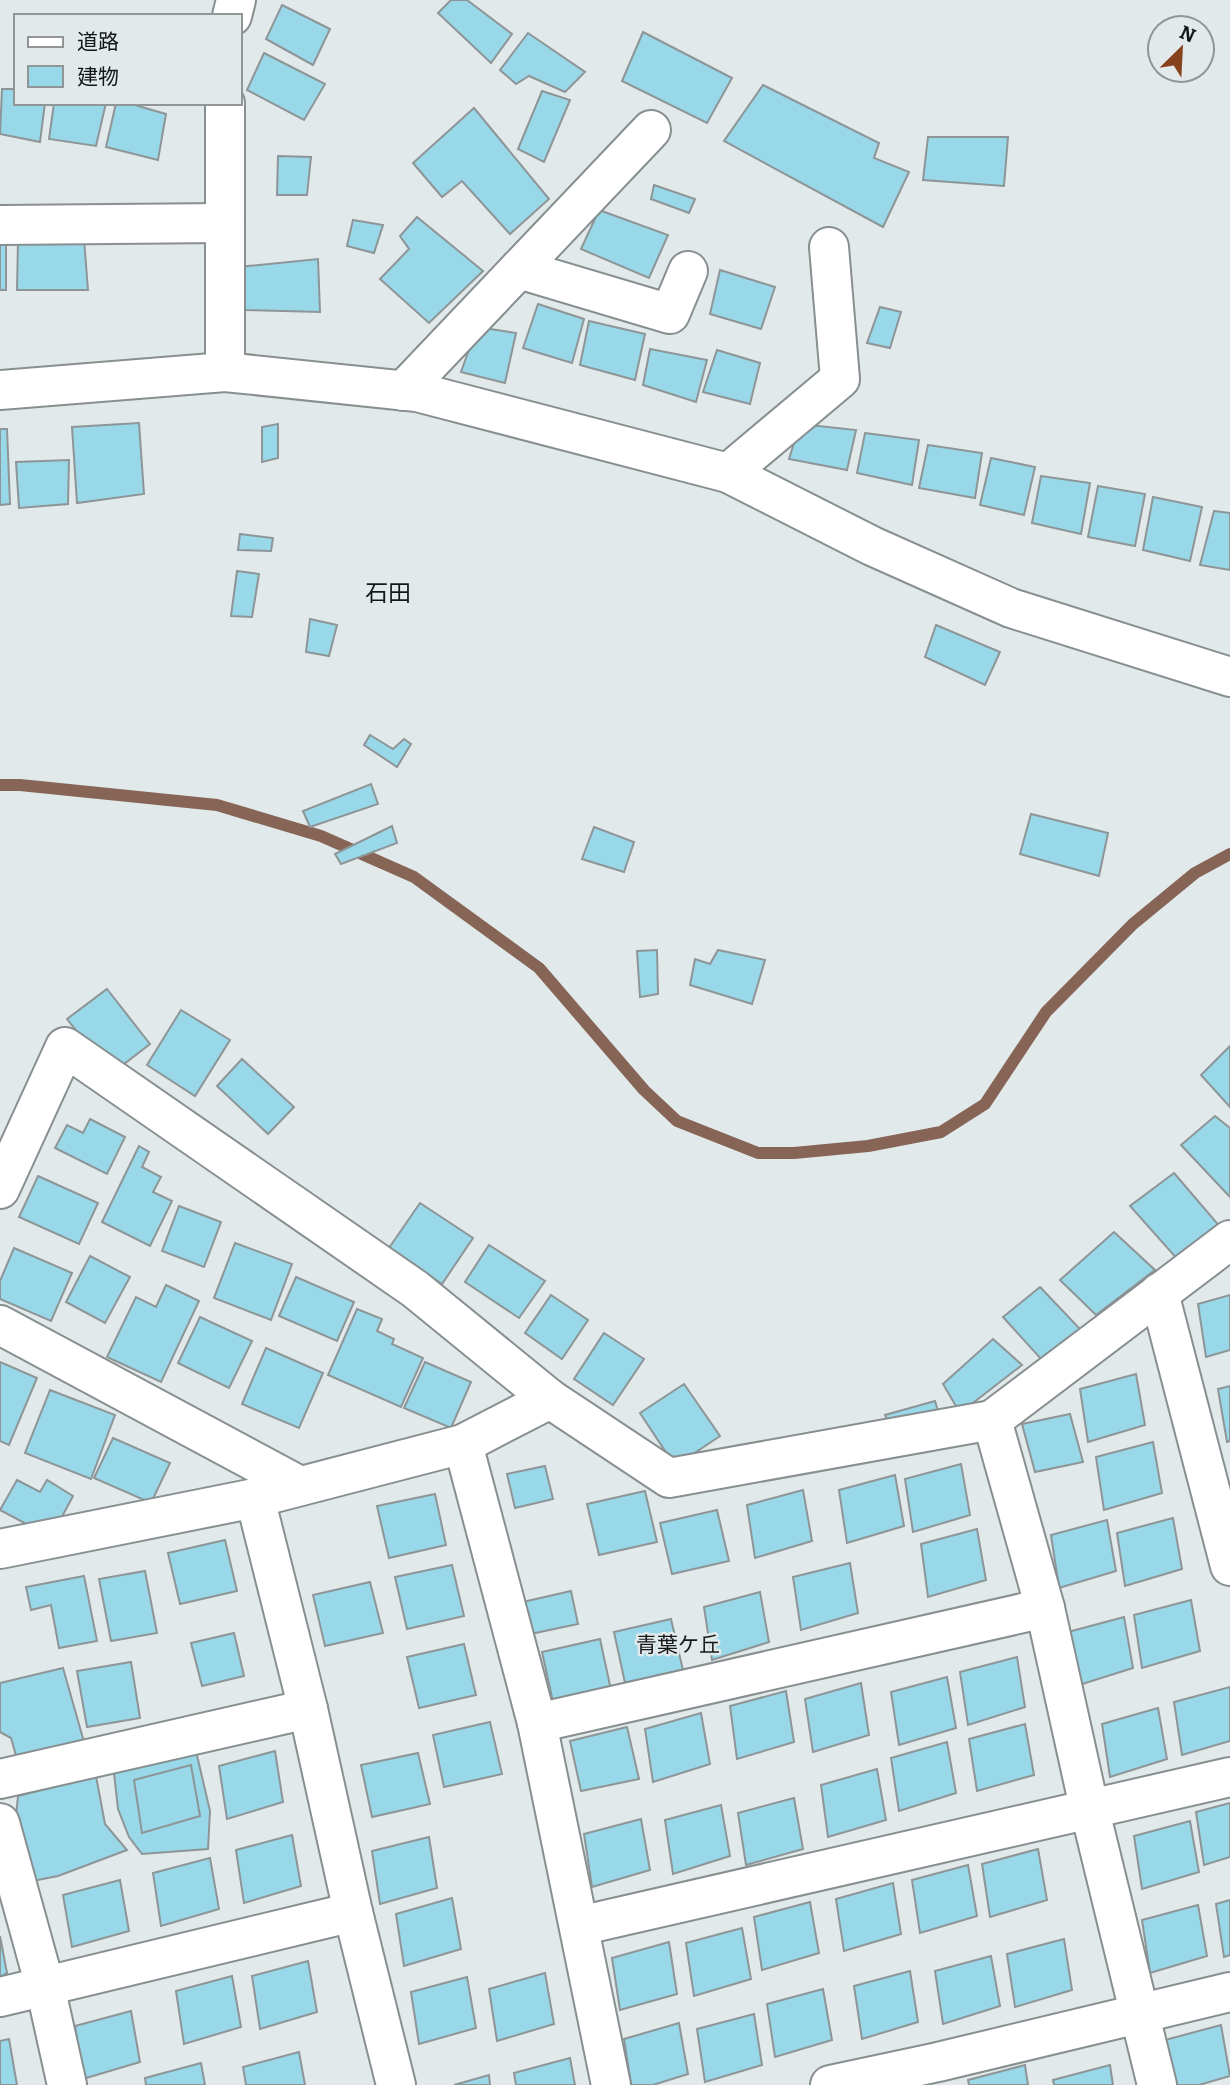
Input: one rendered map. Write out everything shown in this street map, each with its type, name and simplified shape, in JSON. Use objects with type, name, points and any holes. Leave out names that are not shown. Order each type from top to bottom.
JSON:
[{"type":"street","points":[[225,105],[225,372]]},
{"type":"street","points":[[403,391],[652,130]]},
{"type":"street","points":[[0,225],[224,222]]},
{"type":"street","points":[[728,473],[840,379],[829,247]]},
{"type":"street","points":[[519,269],[670,314],[688,271]]},
{"type":"street","points":[[0,390],[225,372],[417,392],[728,473],[872,546],[1011,608],[1230,677]]},
{"type":"street","points":[[0,1189],[65,1046],[415,1289],[550,1399],[669,1478],[992,1420],[1230,1240]]},
{"type":"street","points":[[1159,1293],[1230,1566]]},
{"type":"street","points":[[0,1325],[300,1486]]},
{"type":"street","points":[[0,1549],[255,1498],[463,1444],[550,1399]]},
{"type":"street","points":[[992,1420],[1045,1608],[1089,1807],[1157,2085]]},
{"type":"street","points":[[463,1444],[537,1723],[611,2085]]},
{"type":"street","points":[[255,1498],[308,1709],[353,1912],[396,2085]]},
{"type":"street","points":[[537,1723],[1045,1608]]},
{"type":"street","points":[[0,1779],[308,1709]]},
{"type":"street","points":[[579,1926],[1089,1807],[1230,1777]]},
{"type":"street","points":[[0,1823],[45,1986],[67,2085]]},
{"type":"street","points":[[0,1997],[353,1912]]},
{"type":"street","points":[[830,2085],[941,2073],[1140,2013],[1230,1992]]},
{"type":"building","points":[[451,0],[467,0],[512,34],[491,63],[438,13]]},
{"type":"building","points":[[282,5],[330,29],[313,65],[266,39]]},
{"type":"building","points":[[643,32],[732,78],[707,123],[622,81]]},
{"type":"building","points":[[528,33],[585,72],[565,92],[529,76],[516,84],[500,70]]},
{"type":"building","points":[[264,53],[325,84],[304,120],[247,90]]},
{"type":"building","points":[[763,85],[879,143],[874,158],[909,172],[883,227],[724,141]]},
{"type":"building","points":[[2,89],[14,89],[14,105],[45,105],[40,142],[0,134]]},
{"type":"building","points":[[542,91],[570,100],[544,162],[518,149]]},
{"type":"building","points":[[54,105],[106,105],[96,146],[49,139]]},
{"type":"building","points":[[116,105],[135,105],[166,114],[158,160],[106,147]]},
{"type":"building","points":[[474,108],[549,199],[510,234],[462,181],[442,197],[413,163]]},
{"type":"building","points":[[928,137],[1008,137],[1004,186],[923,180]]},
{"type":"building","points":[[278,156],[311,157],[307,195],[277,195]]},
{"type":"building","points":[[654,185],[695,199],[689,213],[651,199]]},
{"type":"building","points":[[599,210],[668,235],[649,278],[581,249]]},
{"type":"building","points":[[417,217],[483,271],[429,323],[380,279],[409,249],[400,236]]},
{"type":"building","points":[[353,220],[383,225],[374,253],[347,246]]},
{"type":"building","points":[[0,238],[6,238],[6,290],[0,290]]},
{"type":"building","points":[[84,239],[88,290],[17,290],[18,240]]},
{"type":"building","points":[[318,259],[320,312],[243,310],[238,267]]},
{"type":"building","points":[[720,270],[775,287],[761,329],[710,314]]},
{"type":"building","points":[[538,304],[584,319],[572,363],[523,348]]},
{"type":"building","points":[[880,307],[901,312],[890,348],[867,343]]},
{"type":"building","points":[[589,321],[645,334],[635,380],[580,365]]},
{"type":"building","points":[[477,327],[516,333],[505,383],[461,372]]},
{"type":"building","points":[[650,349],[707,360],[696,402],[643,385]]},
{"type":"building","points":[[717,350],[760,363],[750,404],[703,392]]},
{"type":"building","points":[[139,423],[144,494],[77,503],[72,427]]},
{"type":"building","points":[[278,424],[278,458],[262,462],[262,427]]},
{"type":"building","points":[[800,424],[856,430],[847,470],[789,459]]},
{"type":"building","points":[[0,429],[7,429],[10,504],[0,505]]},
{"type":"building","points":[[865,433],[919,440],[912,485],[857,473]]},
{"type":"building","points":[[928,445],[982,453],[975,498],[919,488]]},
{"type":"building","points":[[991,458],[1035,467],[1024,515],[980,505]]},
{"type":"building","points":[[69,460],[68,504],[19,508],[16,462]]},
{"type":"building","points":[[1041,476],[1090,483],[1081,534],[1032,523]]},
{"type":"building","points":[[1098,486],[1145,494],[1135,546],[1088,537]]},
{"type":"building","points":[[1153,497],[1202,507],[1190,561],[1143,550]]},
{"type":"building","points":[[1214,511],[1230,513],[1230,570],[1200,565]]},
{"type":"building","points":[[240,534],[273,538],[271,551],[238,550]]},
{"type":"building","points":[[237,571],[259,574],[252,617],[231,616]]},
{"type":"building","points":[[310,619],[337,625],[329,656],[306,652]]},
{"type":"building","points":[[936,625],[1000,652],[985,685],[925,657]]},
{"type":"building","points":[[370,735],[393,749],[404,739],[411,744],[397,767],[364,745]]},
{"type":"building","points":[[371,784],[378,804],[310,827],[303,811]]},
{"type":"building","points":[[1031,814],[1108,833],[1099,876],[1020,854]]},
{"type":"building","points":[[392,826],[397,843],[341,864],[335,854]]},
{"type":"building","points":[[594,827],[634,842],[624,872],[582,859]]},
{"type":"building","points":[[657,950],[658,994],[640,997],[637,951]]},
{"type":"building","points":[[718,950],[765,960],[752,1004],[690,985],[695,959],[710,964]]},
{"type":"building","points":[[107,989],[150,1044],[111,1074],[67,1019]]},
{"type":"building","points":[[181,1010],[230,1040],[195,1096],[147,1065]]},
{"type":"building","points":[[1230,1046],[1230,1107],[1201,1075]]},
{"type":"building","points":[[242,1059],[294,1107],[268,1134],[217,1086]]},
{"type":"building","points":[[1215,1116],[1230,1128],[1230,1197],[1181,1145]]},
{"type":"building","points":[[90,1119],[125,1137],[107,1174],[55,1148],[67,1125],[83,1133]]},
{"type":"building","points":[[139,1146],[149,1152],[142,1167],[161,1177],[153,1192],[172,1201],[150,1246],[102,1222]]},
{"type":"building","points":[[1174,1173],[1222,1229],[1179,1261],[1130,1206]]},
{"type":"building","points":[[38,1176],[98,1203],[79,1244],[19,1217]]},
{"type":"building","points":[[420,1203],[473,1238],[442,1284],[389,1248]]},
{"type":"building","points":[[179,1206],[221,1222],[204,1267],[162,1251]]},
{"type":"building","points":[[1114,1232],[1155,1270],[1096,1315],[1060,1280]]},
{"type":"building","points":[[235,1243],[292,1264],[271,1320],[214,1298]]},
{"type":"building","points":[[489,1245],[545,1281],[519,1318],[465,1282]]},
{"type":"building","points":[[14,1248],[72,1273],[51,1321],[0,1299],[0,1281]]},
{"type":"building","points":[[90,1256],[130,1277],[105,1323],[66,1302]]},
{"type":"building","points":[[296,1277],[354,1302],[337,1341],[279,1316]]},
{"type":"building","points":[[166,1285],[199,1301],[161,1382],[107,1357],[136,1297],[156,1307]]},
{"type":"building","points":[[1040,1287],[1081,1330],[1041,1359],[1003,1317]]},
{"type":"building","points":[[551,1295],[588,1320],[562,1359],[525,1333]]},
{"type":"building","points":[[1230,1295],[1230,1350],[1206,1357],[1198,1304]]},
{"type":"building","points":[[357,1309],[382,1319],[377,1331],[394,1339],[392,1344],[423,1358],[401,1407],[328,1375]]},
{"type":"building","points":[[200,1317],[252,1341],[229,1388],[178,1363]]},
{"type":"building","points":[[604,1333],[644,1359],[613,1405],[574,1379]]},
{"type":"building","points":[[993,1339],[1022,1365],[960,1413],[943,1384]]},
{"type":"building","points":[[266,1348],[323,1373],[299,1428],[242,1404]]},
{"type":"building","points":[[0,1362],[37,1378],[9,1445],[0,1441]]},
{"type":"building","points":[[425,1362],[471,1382],[451,1428],[404,1408]]},
{"type":"building","points":[[1136,1374],[1145,1425],[1088,1442],[1080,1389]]},
{"type":"building","points":[[684,1384],[720,1436],[675,1466],[640,1413]]},
{"type":"building","points":[[1230,1386],[1230,1441],[1227,1442],[1218,1389]]},
{"type":"building","points":[[50,1390],[115,1415],[91,1479],[25,1453]]},
{"type":"building","points":[[935,1401],[941,1421],[893,1431],[885,1415]]},
{"type":"building","points":[[1070,1414],[1083,1462],[1035,1472],[1022,1424]]},
{"type":"building","points":[[113,1438],[170,1463],[151,1503],[94,1478]]},
{"type":"building","points":[[1153,1442],[1162,1493],[1104,1510],[1096,1457]]},
{"type":"building","points":[[961,1464],[970,1515],[913,1532],[905,1479]]},
{"type":"building","points":[[545,1466],[553,1499],[515,1508],[507,1474]]},
{"type":"building","points":[[895,1475],[904,1526],[847,1543],[839,1490]]},
{"type":"building","points":[[17,1480],[40,1492],[47,1480],[73,1496],[51,1537],[0,1510]]},
{"type":"building","points":[[803,1490],[812,1541],[755,1558],[747,1505]]},
{"type":"building","points":[[645,1491],[657,1542],[599,1555],[587,1504]]},
{"type":"building","points":[[435,1494],[446,1545],[389,1558],[377,1506]]},
{"type":"building","points":[[717,1510],[729,1561],[672,1574],[660,1523]]},
{"type":"building","points":[[1173,1518],[1182,1569],[1125,1586],[1117,1533]]},
{"type":"building","points":[[1107,1520],[1116,1571],[1059,1588],[1051,1535]]},
{"type":"building","points":[[977,1529],[986,1580],[928,1597],[921,1544]]},
{"type":"building","points":[[225,1540],[237,1591],[180,1604],[168,1553]]},
{"type":"building","points":[[850,1563],[858,1613],[801,1630],[793,1577]]},
{"type":"building","points":[[452,1565],[464,1616],[407,1629],[395,1577]]},
{"type":"building","points":[[145,1571],[157,1633],[111,1641],[99,1579]]},
{"type":"building","points":[[84,1576],[97,1641],[59,1648],[51,1605],[31,1610],[26,1587]]},
{"type":"building","points":[[370,1582],[383,1633],[325,1646],[313,1595]]},
{"type":"building","points":[[571,1591],[578,1624],[521,1636],[514,1604]]},
{"type":"building","points":[[760,1592],[769,1642],[712,1660],[704,1607]]},
{"type":"building","points":[[1191,1600],[1200,1651],[1142,1668],[1134,1615]]},
{"type":"building","points":[[1124,1617],[1133,1668],[1076,1686],[1068,1632]]},
{"type":"building","points":[[671,1619],[683,1670],[625,1683],[614,1632]]},
{"type":"building","points":[[234,1633],[244,1676],[202,1686],[191,1643]]},
{"type":"building","points":[[600,1639],[611,1690],[553,1702],[542,1652]]},
{"type":"building","points":[[464,1644],[476,1695],[419,1708],[407,1657]]},
{"type":"building","points":[[1017,1657],[1025,1707],[968,1725],[960,1672]]},
{"type":"building","points":[[131,1662],[140,1718],[87,1727],[77,1671]]},
{"type":"building","points":[[63,1668],[86,1749],[17,1759],[11,1738],[0,1732],[0,1683]]},
{"type":"building","points":[[947,1677],[956,1728],[899,1745],[891,1692]]},
{"type":"building","points":[[861,1683],[869,1735],[813,1752],[805,1699]]},
{"type":"building","points":[[1230,1687],[1230,1741],[1182,1755],[1174,1702]]},
{"type":"building","points":[[786,1691],[794,1742],[737,1759],[730,1706]]},
{"type":"building","points":[[1158,1708],[1167,1759],[1110,1777],[1102,1724]]},
{"type":"building","points":[[701,1713],[710,1764],[653,1782],[645,1729]]},
{"type":"building","points":[[490,1722],[502,1774],[444,1787],[433,1735]]},
{"type":"building","points":[[1025,1724],[1034,1775],[977,1791],[969,1739]]},
{"type":"building","points":[[627,1727],[639,1779],[581,1791],[570,1741]]},
{"type":"building","points":[[947,1742],[956,1793],[899,1811],[891,1758]]},
{"type":"building","points":[[196,1751],[210,1811],[208,1849],[142,1854],[129,1837],[118,1809],[114,1773]]},
{"type":"building","points":[[275,1751],[283,1802],[227,1819],[219,1766]]},
{"type":"building","points":[[418,1753],[430,1804],[372,1817],[361,1765]]},
{"type":"building","points":[[191,1765],[200,1816],[142,1833],[134,1780]]},
{"type":"building","points":[[877,1769],[886,1820],[828,1837],[821,1785]]},
{"type":"building","points":[[96,1776],[105,1824],[127,1850],[58,1876],[22,1883],[13,1845],[18,1796]]},
{"type":"building","points":[[794,1798],[803,1849],[746,1865],[738,1813]]},
{"type":"building","points":[[1230,1803],[1230,1857],[1204,1865],[1196,1812]]},
{"type":"building","points":[[721,1805],[730,1856],[673,1874],[665,1820]]},
{"type":"building","points":[[641,1819],[650,1870],[592,1887],[584,1834]]},
{"type":"building","points":[[1190,1821],[1199,1872],[1142,1889],[1134,1836]]},
{"type":"building","points":[[292,1835],[301,1886],[244,1903],[236,1850]]},
{"type":"building","points":[[429,1837],[437,1888],[380,1904],[372,1851]]},
{"type":"building","points":[[1038,1849],[1047,1900],[990,1917],[982,1864]]},
{"type":"building","points":[[210,1858],[219,1909],[161,1926],[153,1873]]},
{"type":"building","points":[[968,1865],[977,1916],[920,1933],[912,1880]]},
{"type":"building","points":[[120,1880],[129,1931],[72,1947],[63,1895]]},
{"type":"building","points":[[893,1883],[901,1934],[844,1951],[836,1899]]},
{"type":"building","points":[[452,1898],[461,1949],[404,1966],[396,1914]]},
{"type":"building","points":[[1230,1900],[1230,1955],[1224,1957],[1216,1904]]},
{"type":"building","points":[[810,1902],[819,1953],[762,1970],[754,1917]]},
{"type":"building","points":[[1198,1905],[1207,1956],[1150,1973],[1142,1920]]},
{"type":"building","points":[[742,1928],[751,1979],[694,1996],[686,1943]]},
{"type":"building","points":[[0,1936],[7,1973],[0,1977]]},
{"type":"building","points":[[1064,1939],[1072,1990],[1015,2007],[1007,1954]]},
{"type":"building","points":[[669,1942],[677,1994],[620,2010],[612,1958]]},
{"type":"building","points":[[991,1956],[1000,2006],[943,2024],[935,1971]]},
{"type":"building","points":[[308,1961],[317,2012],[260,2029],[252,1976]]},
{"type":"building","points":[[910,1971],[918,2022],[862,2039],[854,1986]]},
{"type":"building","points":[[545,1973],[554,2024],[497,2041],[489,1989]]},
{"type":"building","points":[[232,1976],[241,2027],[184,2044],[176,1991]]},
{"type":"building","points":[[467,1977],[476,2028],[419,2044],[411,1992]]},
{"type":"building","points":[[823,1989],[832,2040],[775,2057],[767,2004]]},
{"type":"building","points":[[131,2011],[140,2062],[83,2079],[75,2026]]},
{"type":"building","points":[[754,2014],[762,2065],[705,2082],[697,2029]]},
{"type":"building","points":[[679,2023],[688,2074],[653,2085],[631,2085],[624,2039]]},
{"type":"building","points":[[1221,2025],[1230,2076],[1199,2085],[1171,2085],[1165,2040]]},
{"type":"building","points":[[9,2039],[17,2085],[0,2085],[0,2041]]},
{"type":"building","points":[[299,2052],[305,2085],[246,2085],[243,2067]]},
{"type":"building","points":[[570,2058],[575,2085],[516,2085],[514,2073]]},
{"type":"building","points":[[201,2063],[205,2085],[146,2085],[145,2078]]},
{"type":"building","points":[[1025,2065],[1028,2085],[969,2085],[968,2080]]},
{"type":"building","points":[[1110,2065],[1113,2085],[1054,2085],[1053,2080]]},
{"type":"building","points":[[489,2075],[490,2085],[454,2085]]},
{"type":"waterway","points":[[0,785],[217,805],[321,836],[414,877],[539,968],[644,1090],[677,1121],[758,1153],[794,1153],[868,1146],[941,1132],[985,1104],[1046,1012],[1133,924],[1195,873],[1230,854]]},
{"type":"district","name":"石田","points":[[388,593]]},
{"type":"district","name":"青葉ケ丘","points":[[678,1645]]}]
